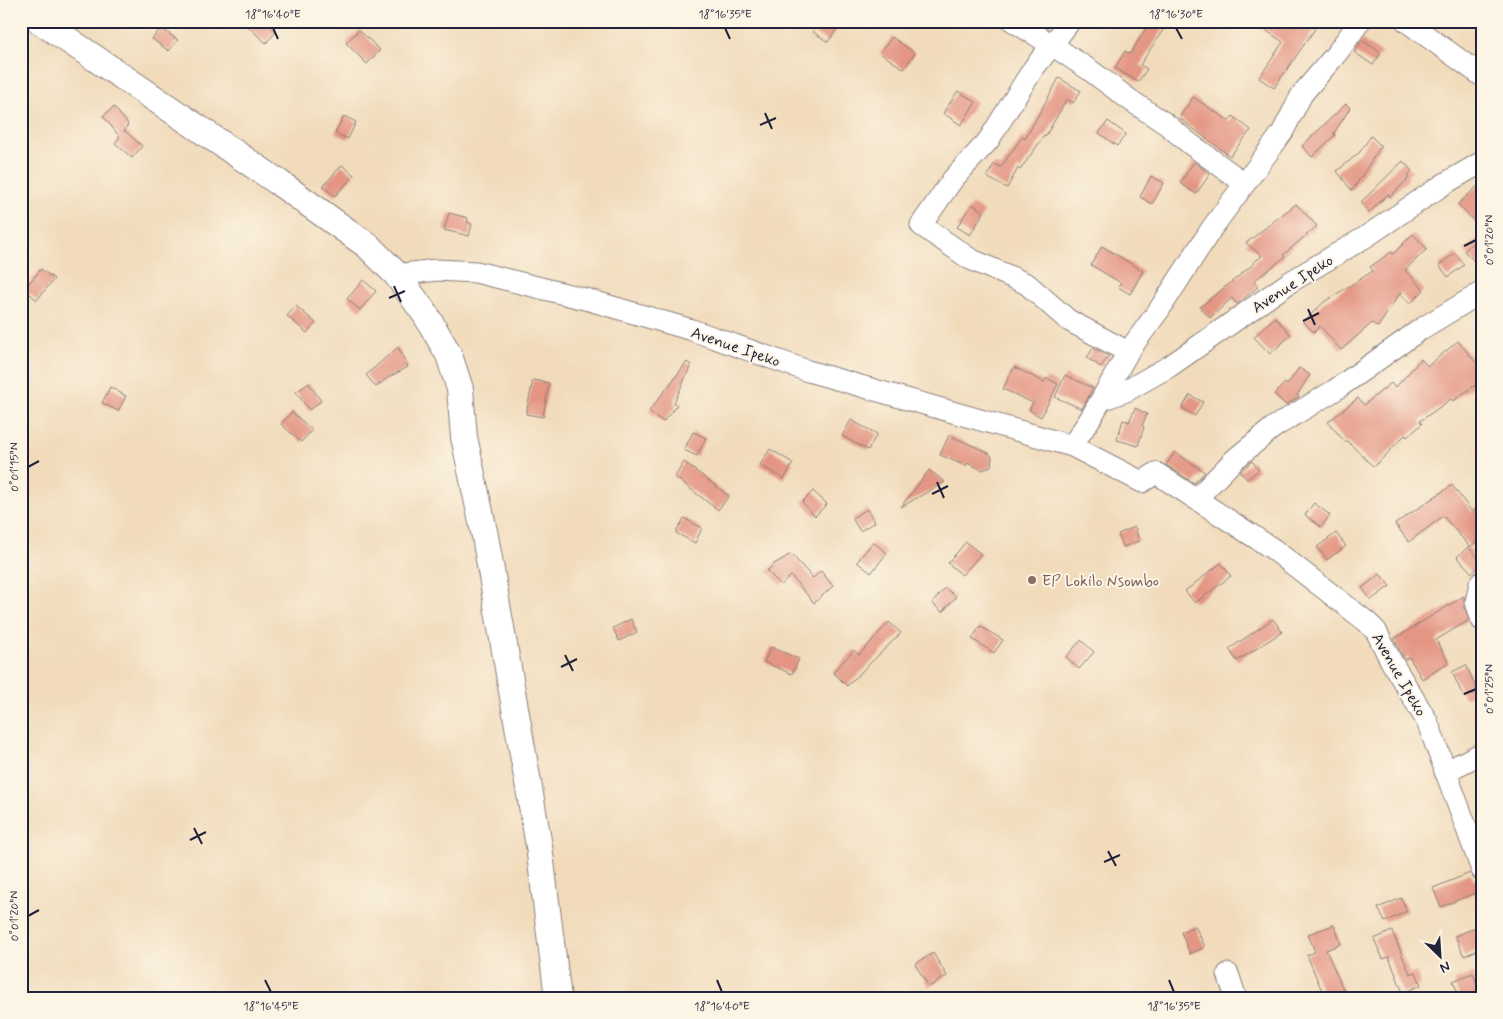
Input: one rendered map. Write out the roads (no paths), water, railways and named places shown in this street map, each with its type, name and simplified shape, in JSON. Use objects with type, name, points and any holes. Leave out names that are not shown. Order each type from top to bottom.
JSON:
[{"type":"street","points":[[40,21],[278,182],[368,246],[397,275],[426,315],[449,355],[460,388],[464,437],[485,536],[540,846],[558,998]]},
{"type":"street","points":[[1013,21],[1091,71],[1166,124],[1244,183]]},
{"type":"street","points":[[1070,21],[1032,69],[988,141],[954,179],[921,225],[970,258],[1027,284],[1068,320],[1128,352]]},
{"type":"street","points":[[1072,446],[1128,352],[1159,310],[1212,228],[1282,133],[1302,94],[1337,53],[1360,21]]},
{"type":"street","points":[[1406,21],[1482,76]]},
{"type":"street","name":"Avenue Ipeko","points":[[1101,400],[1126,392],[1170,366],[1290,282],[1367,236],[1444,184],[1482,162]]},
{"type":"street","name":"Avenue Ipeko","points":[[397,275],[436,270],[476,272],[589,300],[692,330],[808,371],[1072,446],[1142,482],[1156,473],[1273,549],[1376,631],[1391,661],[1427,721],[1480,862]]},
{"type":"street","points":[[1197,498],[1235,459],[1274,427],[1336,390],[1421,329],[1482,292]]},
{"type":"street","points":[[1482,582],[1476,602],[1482,620]]},
{"type":"street","points":[[1445,772],[1482,753]]},
{"type":"street","points":[[1228,974],[1236,998]]},
{"type":"place","name":"EP Lokilo Nsombo","points":[[1032,580]]}]
